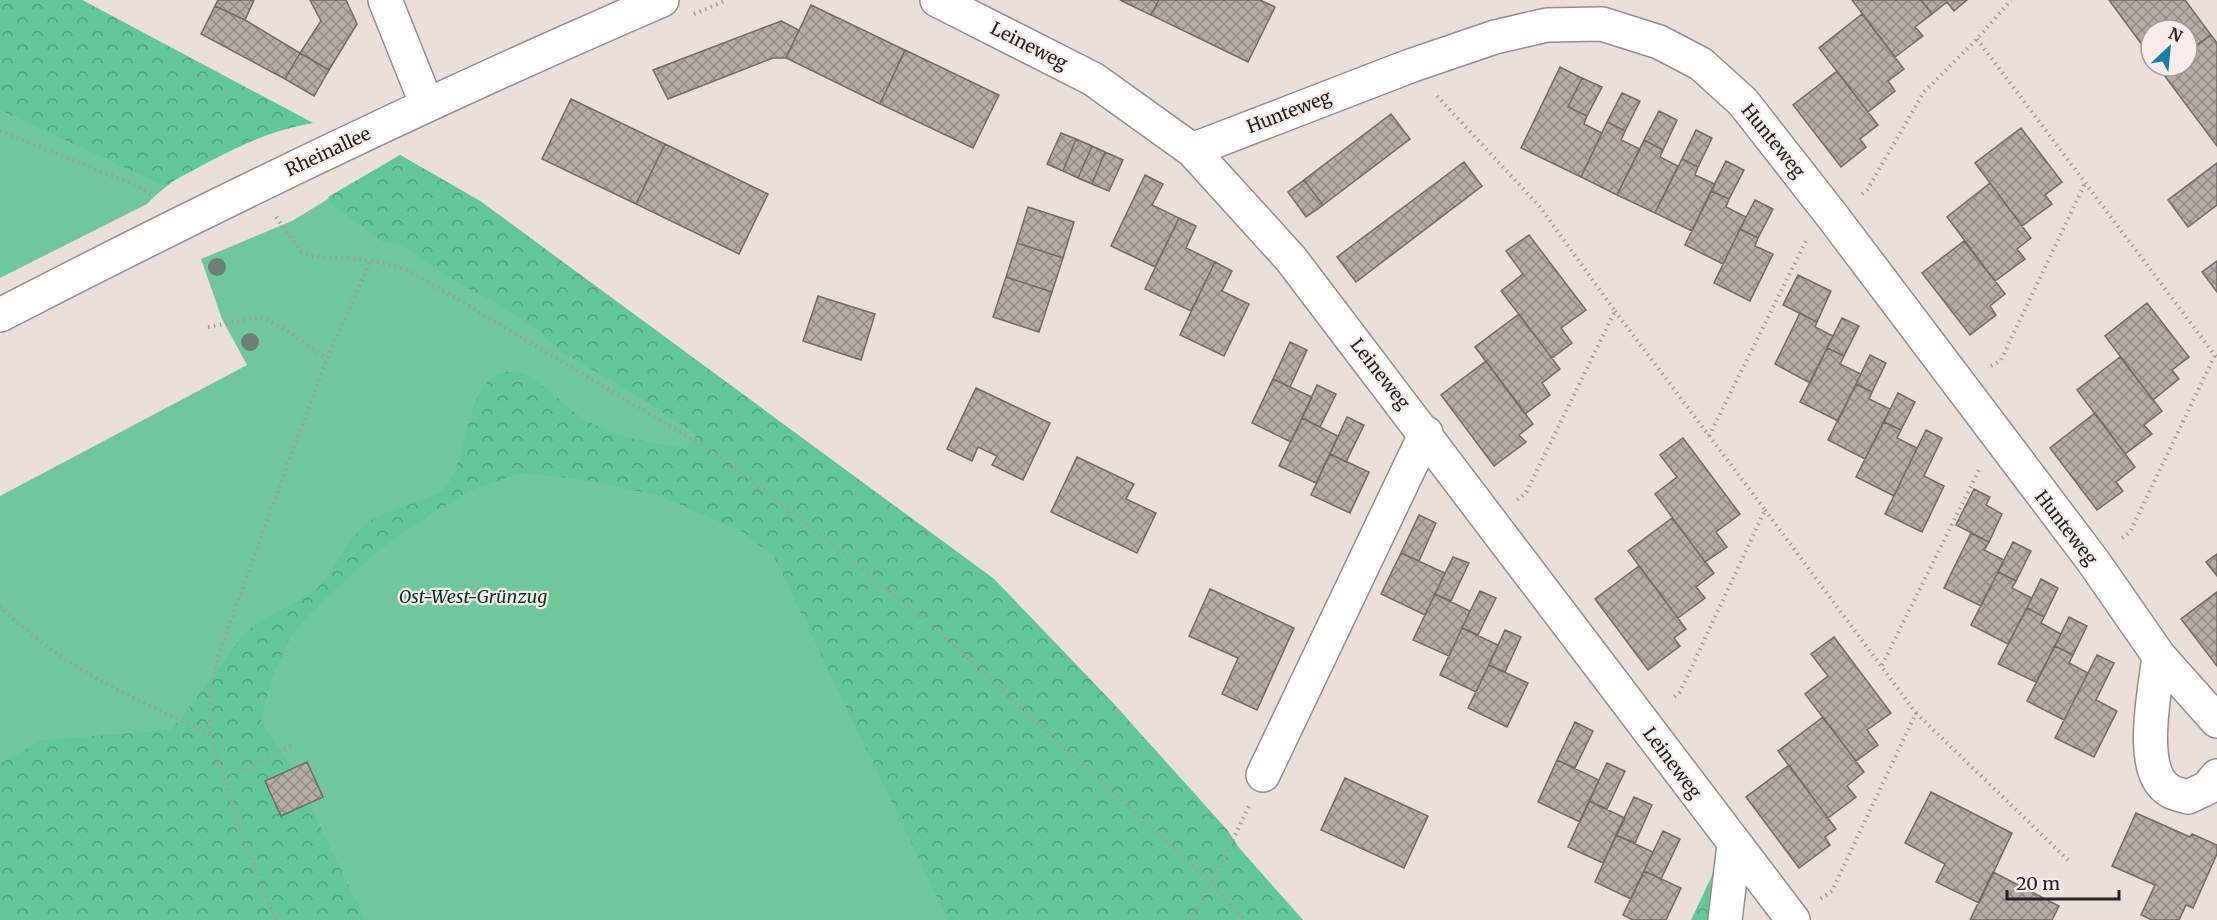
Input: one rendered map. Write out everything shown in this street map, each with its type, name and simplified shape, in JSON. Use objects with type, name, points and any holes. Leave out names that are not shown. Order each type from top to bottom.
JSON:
[{"type":"street","points":[[385,0],[427,105]]},
{"type":"street","name":"Rheinallee","points":[[0,315],[258,185],[427,105],[662,0]]},
{"type":"street","name":"Leineweg","points":[[936,0],[1093,79],[1192,150],[1291,259],[1426,433],[1734,845],[1793,919]]},
{"type":"street","name":"Hunteweg","points":[[1192,150],[1410,66],[1495,37],[1547,25],[1602,24],[1659,42],[1701,64],[1743,102],[1833,217],[2003,445],[2093,561],[2160,656],[2217,721]]},
{"type":"street","points":[[1263,775],[1426,433]]},
{"type":"street","points":[[2160,656],[2149,747],[2155,771],[2168,790],[2188,797],[2207,788],[2217,776]]},
{"type":"street","points":[[1725,920],[1734,845]]},
{"type":"path","points":[[1709,436],[1811,232],[1867,190],[1924,92],[1977,39],[2011,0]]},
{"type":"path","points":[[1977,39],[2086,181],[2216,357],[2130,532],[2093,561]]},
{"type":"path","points":[[1410,66],[1539,207],[1916,713],[2068,860]]},
{"type":"path","points":[[0,131],[142,188],[158,199]]},
{"type":"path","points":[[1961,388],[2001,360],[2086,181]]},
{"type":"path","points":[[258,185],[272,212],[301,251],[328,258],[370,260],[410,271],[705,447],[777,500],[926,620],[1212,883],[1244,920]]},
{"type":"path","points":[[276,920],[245,843],[210,734],[210,695],[218,657],[327,359],[370,260]]},
{"type":"path","points":[[1491,521],[1526,493],[1615,311]]},
{"type":"path","points":[[208,327],[261,317],[284,328],[327,359]]},
{"type":"path","points":[[1882,665],[1985,459],[2003,445]]},
{"type":"path","points":[[1643,724],[1680,692],[1765,510]]},
{"type":"path","points":[[0,606],[33,637],[81,670],[210,734]]},
{"type":"path","points":[[1793,919],[1832,891],[1916,713]]},
{"type":"path","points":[[225,779],[294,745]]},
{"type":"path","points":[[1191,920],[1212,883],[1239,826]]},
{"type":"green space","points":[[0,0],[82,0],[313,123],[270,134],[224,152],[181,176],[147,204],[0,278]]},
{"type":"green space","points":[[0,0],[82,0],[313,123],[255,140],[164,186],[0,110]]},
{"type":"green space","name":"Ost-West-Grünzug","points":[[400,155],[480,201],[994,579],[1112,702],[1228,831],[1239,848],[1303,920],[0,920],[0,496],[247,365],[222,319],[201,259],[292,221]]},
{"type":"green space","points":[[400,155],[480,201],[994,579],[1112,702],[1228,831],[1239,848],[1303,920],[948,920],[774,557],[743,532],[660,496],[586,480],[523,473],[470,491],[425,518],[378,551],[322,602],[291,635],[271,681],[261,720],[292,769],[266,781],[309,803],[365,920],[0,920],[0,764],[42,740],[171,730],[245,633],[261,620],[315,590],[329,575],[350,541],[364,525],[382,514],[439,493],[445,488],[459,459],[475,405],[482,390],[492,378],[505,372],[525,375],[546,388],[584,419],[622,435],[648,442],[688,448],[697,435],[636,395],[560,351],[539,331],[496,303],[466,288],[404,247],[381,241],[331,204],[328,197]]},
{"type":"green space","points":[[1715,869],[1708,920],[1691,920]]},
{"type":"building","points":[[218,0],[254,0],[245,20],[215,6]]},
{"type":"building","points":[[310,0],[346,0],[357,24],[329,70],[300,53],[321,21]]},
{"type":"building","points":[[1120,0],[1159,0],[1151,15]]},
{"type":"building","points":[[1159,0],[1260,0],[1275,7],[1248,62],[1151,15]]},
{"type":"building","points":[[1852,0],[1921,0],[1932,14],[1915,27],[1923,36],[1895,57]]},
{"type":"building","points":[[1921,0],[1967,0],[1954,11],[1947,2],[1932,14]]},
{"type":"building","points":[[2109,0],[2185,0],[2198,18],[2139,18],[2139,41]]},
{"type":"building","points":[[811,5],[905,50],[880,104],[786,58]]},
{"type":"building","points":[[215,6],[245,20],[300,53],[285,79],[201,34]]},
{"type":"building","points":[[1862,14],[1904,69],[1888,81],[1895,91],[1868,112],[1819,48]]},
{"type":"building","points":[[2199,19],[2211,35],[2199,44]]},
{"type":"building","points":[[781,21],[799,30],[786,58],[773,58],[668,99],[653,70]]},
{"type":"building","points":[[2211,35],[2217,43],[2217,146],[2166,78],[2199,78],[2199,44]]},
{"type":"building","points":[[905,50],[999,95],[973,148],[880,104]]},
{"type":"building","points":[[300,53],[329,70],[314,96],[285,79]]},
{"type":"building","points":[[1560,67],[1582,78],[1568,107],[1587,116],[1584,124],[1602,133],[1581,177],[1521,148]]},
{"type":"building","points":[[1837,71],[1878,125],[1860,139],[1866,147],[1841,167],[1793,105]]},
{"type":"building","points":[[1582,78],[1602,87],[1587,116],[1568,107]]},
{"type":"building","points":[[1622,93],[1640,101],[1625,131],[1607,122]]},
{"type":"building","points":[[571,99],[665,144],[636,204],[542,159]]},
{"type":"building","points":[[1659,111],[1677,120],[1663,150],[1644,140]]},
{"type":"building","points":[[1391,114],[1410,139],[1323,205],[1304,180]]},
{"type":"building","points":[[1607,122],[1625,131],[1621,140],[1640,149],[1617,195],[1581,177]]},
{"type":"building","points":[[2021,128],[2062,182],[2045,195],[2052,204],[2022,226],[1975,163]]},
{"type":"building","points":[[1696,130],[1712,138],[1698,167],[1682,159]]},
{"type":"building","points":[[1061,133],[1076,139],[1063,171],[1047,164]]},
{"type":"building","points":[[1076,139],[1092,146],[1078,178],[1063,171]]},
{"type":"building","points":[[1644,140],[1663,150],[1660,157],[1678,166],[1655,213],[1617,195]]},
{"type":"building","points":[[665,144],[768,194],[739,254],[636,204]]},
{"type":"building","points":[[1092,146],[1105,152],[1092,184],[1078,178]]},
{"type":"building","points":[[1105,152],[1123,160],[1109,191],[1092,184]]},
{"type":"building","points":[[1682,159],[1698,167],[1695,175],[1715,184],[1692,231],[1655,213]]},
{"type":"building","points":[[1726,161],[1744,170],[1729,199],[1711,191]]},
{"type":"building","points":[[1464,162],[1482,186],[1356,282],[1337,257]]},
{"type":"building","points":[[2217,163],[2217,205],[2188,227],[2168,200]]},
{"type":"building","points":[[1145,175],[1163,184],[1152,205],[1179,218],[1155,267],[1111,246]]},
{"type":"building","points":[[1304,180],[1323,205],[1306,217],[1288,192]]},
{"type":"building","points":[[1990,183],[2031,238],[2017,249],[2025,259],[1995,281],[1947,217]]},
{"type":"building","points":[[1711,191],[1729,199],[1726,207],[1746,217],[1723,264],[1685,245]]},
{"type":"building","points":[[1755,200],[1773,209],[1758,238],[1740,229]]},
{"type":"building","points":[[1028,207],[1074,222],[1063,258],[1017,243]]},
{"type":"building","points":[[1179,218],[1196,226],[1186,248],[1215,262],[1191,311],[1145,289]]},
{"type":"building","points":[[1740,229],[1758,238],[1755,246],[1773,254],[1750,301],[1714,283]]},
{"type":"building","points":[[1529,235],[1586,310],[1561,328],[1572,343],[1552,358],[1501,291],[1523,274],[1506,251]]},
{"type":"building","points":[[1964,241],[2005,294],[1990,306],[1996,315],[1970,335],[1922,273]]},
{"type":"building","points":[[1017,243],[1063,258],[1052,292],[1006,277]]},
{"type":"building","points":[[2217,261],[2217,292],[2202,272]]},
{"type":"building","points":[[1215,262],[1232,271],[1222,291],[1249,304],[1224,356],[1180,335]]},
{"type":"building","points":[[1798,275],[1831,291],[1817,322],[1783,305]]},
{"type":"building","points":[[1006,277],[1052,292],[1039,332],[993,317]]},
{"type":"building","points":[[818,296],[875,314],[861,360],[803,341]]},
{"type":"building","points":[[2147,303],[2189,357],[2172,370],[2179,379],[2153,400],[2105,336]]},
{"type":"building","points":[[1800,313],[1817,322],[1815,327],[1833,336],[1810,383],[1775,364]]},
{"type":"building","points":[[1519,314],[1560,369],[1542,383],[1550,395],[1525,414],[1475,347]]},
{"type":"building","points":[[1842,318],[1859,326],[1844,356],[1827,348]]},
{"type":"building","points":[[1290,342],[1307,350],[1290,387],[1273,379]]},
{"type":"building","points":[[1827,348],[1844,356],[1840,364],[1861,374],[1838,421],[1800,402]]},
{"type":"building","points":[[1870,355],[1886,363],[1872,392],[1856,384]]},
{"type":"building","points":[[2120,357],[2162,411],[2144,425],[2152,434],[2125,454],[2077,390]]},
{"type":"building","points":[[1486,361],[1533,424],[1519,435],[1526,442],[1494,466],[1441,395]]},
{"type":"building","points":[[1273,379],[1312,397],[1291,442],[1252,423]]},
{"type":"building","points":[[1856,384],[1872,392],[1869,399],[1890,409],[1865,459],[1828,440]]},
{"type":"building","points":[[1317,385],[1336,394],[1320,427],[1302,418]]},
{"type":"building","points":[[976,388],[1050,423],[1023,480],[992,465],[997,456],[978,447],[972,461],[947,449]]},
{"type":"building","points":[[1898,393],[1915,402],[1901,430],[1884,422]]},
{"type":"building","points":[[2095,413],[2135,467],[2116,482],[2123,491],[2097,510],[2050,448]]},
{"type":"building","points":[[1347,417],[1364,425],[1346,462],[1330,454]]},
{"type":"building","points":[[1302,418],[1338,436],[1316,483],[1279,466]]},
{"type":"building","points":[[1884,422],[1901,430],[1897,438],[1917,448],[1894,496],[1856,477]]},
{"type":"building","points":[[1926,430],[1942,438],[1924,476],[1944,486],[1922,532],[1885,514]]},
{"type":"building","points":[[1683,438],[1740,514],[1716,532],[1727,547],[1705,562],[1655,494],[1677,477],[1660,455]]},
{"type":"building","points":[[1330,454],[1369,472],[1350,513],[1311,495]]},
{"type":"building","points":[[1077,457],[1134,484],[1126,499],[1156,513],[1137,553],[1051,512]]},
{"type":"building","points":[[1974,489],[1990,497],[1986,505],[2002,514],[1989,542],[1956,525]]},
{"type":"building","points":[[1419,515],[1436,523],[1419,561],[1401,553]]},
{"type":"building","points":[[1672,518],[1714,573],[1696,587],[1705,598],[1678,618],[1628,551]]},
{"type":"building","points":[[1971,533],[1989,542],[1984,550],[2004,560],[1981,606],[1944,588]]},
{"type":"building","points":[[2013,542],[2031,551],[2016,581],[1998,572]]},
{"type":"building","points":[[1401,553],[1445,573],[1425,615],[1381,594]]},
{"type":"building","points":[[2217,554],[2217,576],[2206,562]]},
{"type":"building","points":[[1453,557],[1469,563],[1451,601],[1435,594]]},
{"type":"building","points":[[1639,566],[1686,629],[1674,638],[1680,646],[1648,670],[1595,599]]},
{"type":"building","points":[[1998,572],[2016,581],[2012,588],[2032,598],[2008,644],[1971,625]]},
{"type":"building","points":[[2041,579],[2058,588],[2044,617],[2027,608]]},
{"type":"building","points":[[1210,589],[1294,628],[1257,710],[1222,694],[1238,658],[1189,636]]},
{"type":"building","points":[[1480,591],[1496,598],[1478,635],[1462,628]]},
{"type":"building","points":[[2217,592],[2217,666],[2181,619]]},
{"type":"building","points":[[1435,594],[1470,611],[1449,656],[1413,640]]},
{"type":"building","points":[[2027,608],[2044,617],[2041,623],[2061,634],[2036,682],[1998,664]]},
{"type":"building","points":[[2069,617],[2087,626],[2073,655],[2055,646]]},
{"type":"building","points":[[1462,628],[1498,645],[1476,692],[1440,675]]},
{"type":"building","points":[[1505,630],[1521,637],[1505,672],[1489,665]]},
{"type":"building","points":[[1834,637],[1891,713],[1867,730],[1878,745],[1856,761],[1805,694],[1828,676],[1811,654]]},
{"type":"building","points":[[2055,646],[2073,655],[2069,663],[2088,673],[2064,720],[2027,701]]},
{"type":"building","points":[[2097,655],[2114,663],[2096,700],[2117,711],[2094,757],[2055,738]]},
{"type":"building","points":[[1489,665],[1528,683],[1507,727],[1468,708]]},
{"type":"building","points":[[1823,717],[1864,772],[1847,786],[1856,797],[1828,818],[1778,751]]},
{"type":"building","points":[[1575,722],[1593,731],[1575,768],[1557,760]]},
{"type":"building","points":[[1557,760],[1599,780],[1580,822],[1538,802]]},
{"type":"building","points":[[307,762],[323,797],[281,816],[265,781]]},
{"type":"building","points":[[1607,763],[1625,771],[1607,809],[1589,801]]},
{"type":"building","points":[[1789,765],[1836,829],[1825,837],[1830,845],[1799,868],[1746,797]]},
{"type":"building","points":[[1345,778],[1428,816],[1404,868],[1321,830]]},
{"type":"building","points":[[1931,792],[2012,833],[1979,903],[1936,882],[1945,864],[1905,843]]},
{"type":"building","points":[[1634,797],[1652,805],[1635,843],[1616,835]]},
{"type":"building","points":[[1589,801],[1625,818],[1603,863],[1568,847]]},
{"type":"building","points":[[2136,813],[2190,837],[2192,834],[2217,845],[2217,854],[2193,908],[2186,905],[2179,920],[2152,920],[2141,915],[2155,885],[2112,866]]},
{"type":"building","points":[[1663,831],[1680,839],[1661,879],[1644,871]]},
{"type":"building","points":[[1616,835],[1653,852],[1631,899],[1595,882]]},
{"type":"building","points":[[1644,871],[1681,888],[1666,920],[1633,920],[1623,915]]},
{"type":"building","points":[[1993,872],[2059,906],[2052,920],[1970,920]]}]
